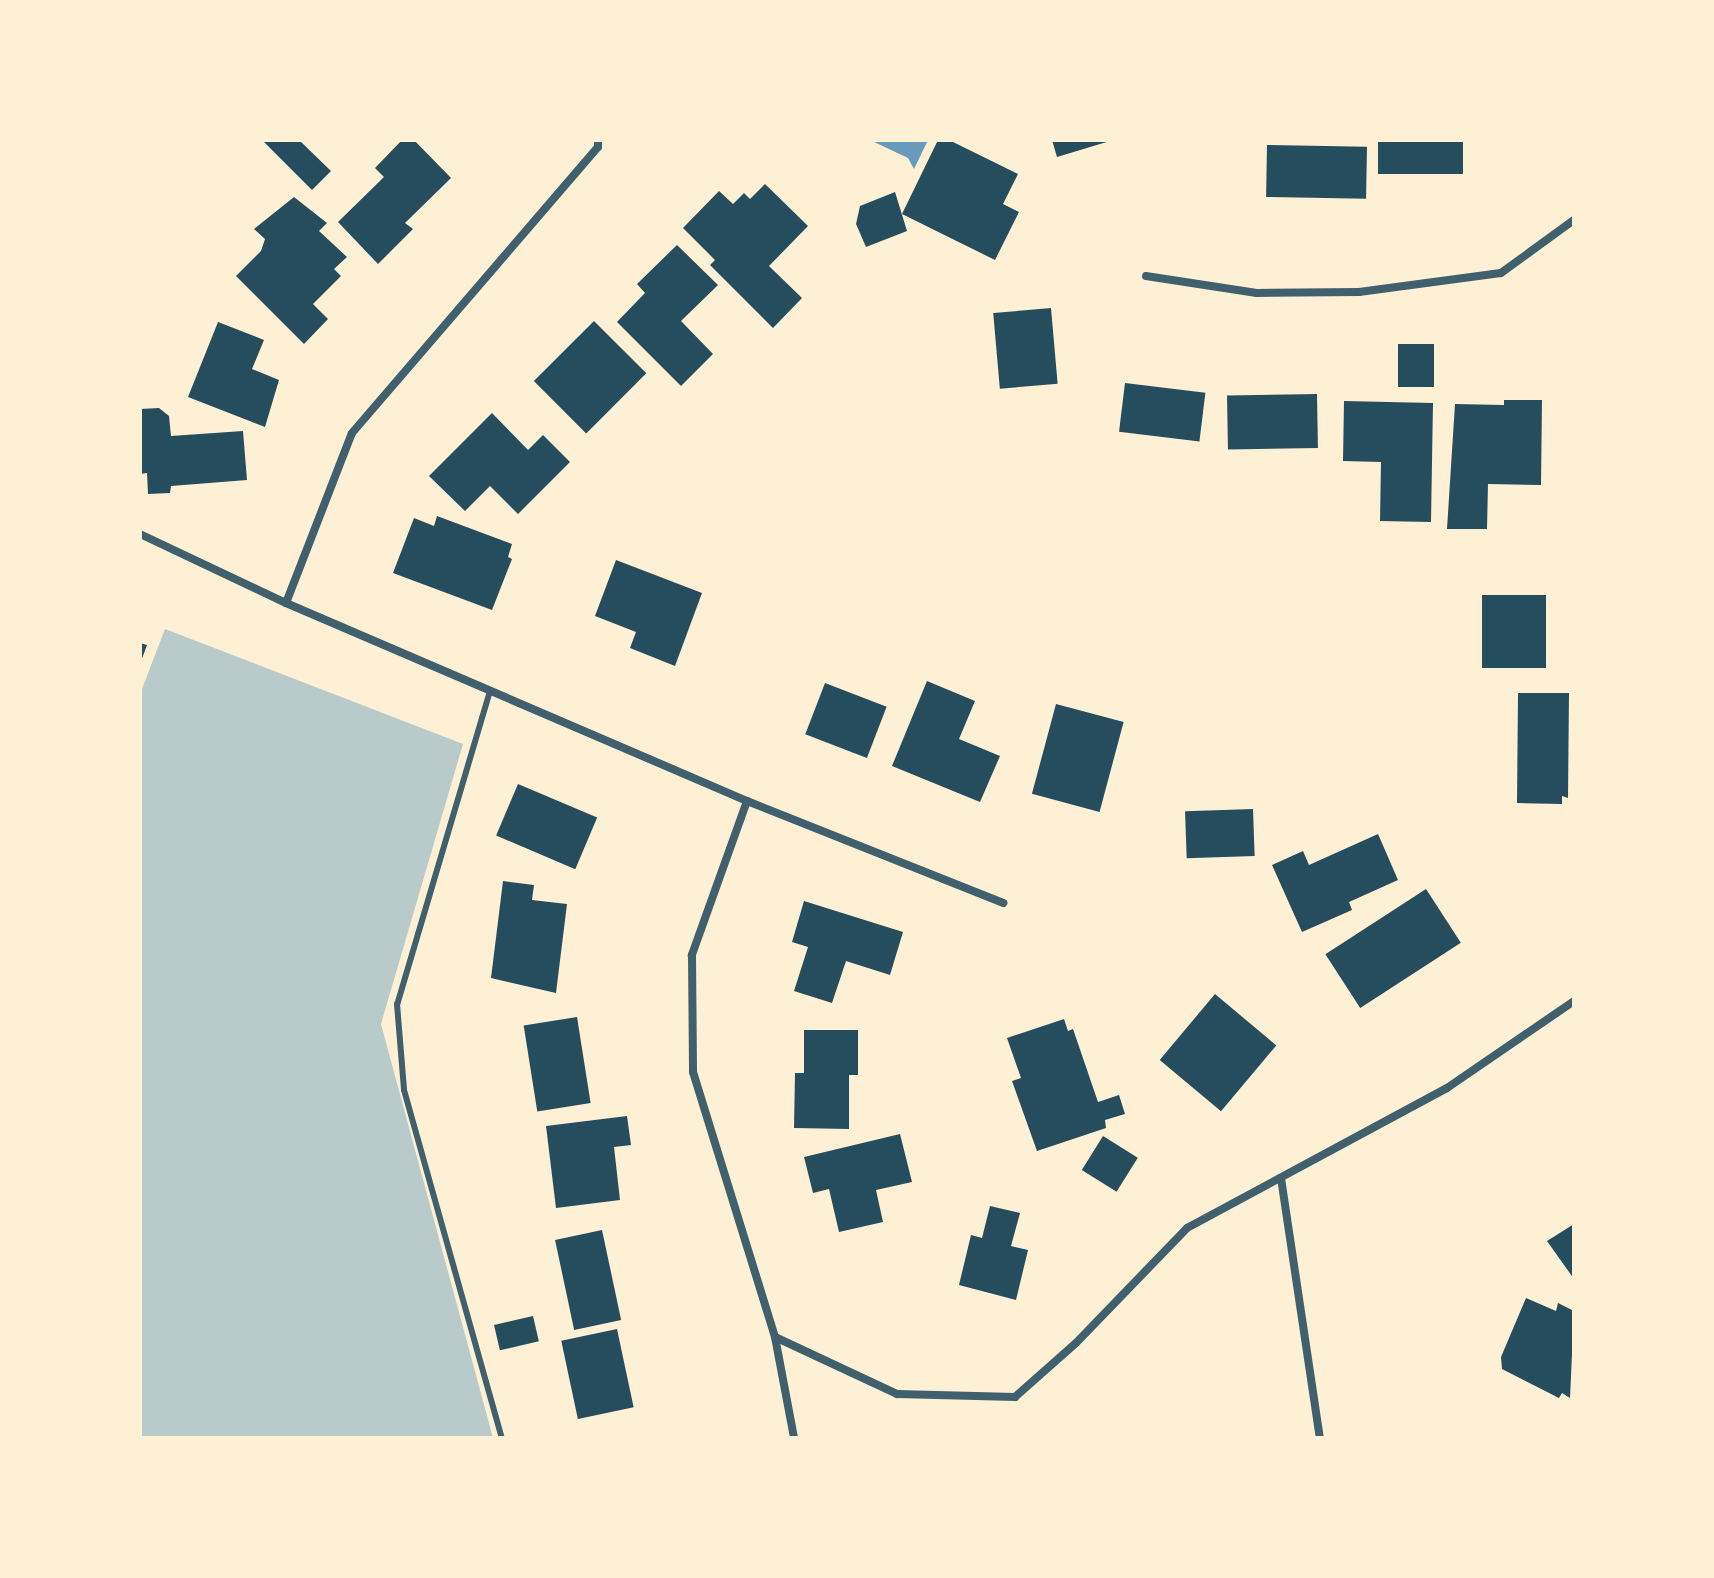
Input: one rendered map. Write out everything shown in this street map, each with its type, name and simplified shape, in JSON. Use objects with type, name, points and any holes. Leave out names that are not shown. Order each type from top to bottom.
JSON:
[{"type":"street","points":[[286,603],[352,433],[588,159],[598,140]]},
{"type":"street","points":[[1146,276],[1257,293],[1359,292],[1501,273],[1574,220]]},
{"type":"street","points":[[140,534],[286,603],[747,801],[1003,903]]},
{"type":"street","points":[[747,801],[692,955],[693,1072],[775,1337],[794,1438]]},
{"type":"street","points":[[775,1337],[897,1394],[1015,1397],[1076,1343],[1187,1228],[1447,1088],[1574,1001]]},
{"type":"street","points":[[1281,1178],[1320,1438]]},
{"type":"lane","points":[[490,691],[397,1004],[404,1090],[502,1438]]},
{"type":"shaded area","points":[[165,629],[463,744],[381,1024],[493,1438],[140,1438],[140,694]]},
{"type":"water","points":[[870,140],[928,140],[914,169],[908,158]]},
{"type":"building","points":[[262,140],[299,140],[331,171],[312,190]]},
{"type":"building","points":[[402,140],[414,140],[451,178],[405,223],[413,229],[378,264],[338,222],[384,177],[375,168]]},
{"type":"building","points":[[938,140],[949,140],[1018,174],[1003,204],[1019,212],[995,260],[902,214]]},
{"type":"building","points":[[1052,140],[1110,140],[1110,141],[1057,157]]},
{"type":"building","points":[[1378,140],[1463,140],[1463,174],[1378,174]]},
{"type":"building","points":[[1267,145],[1367,147],[1366,199],[1266,197]]},
{"type":"building","points":[[765,184],[808,226],[769,266],[802,298],[773,328],[710,265],[715,260],[683,228],[719,191],[733,204],[744,193],[750,199]]},
{"type":"building","points":[[895,192],[907,231],[866,247],[856,224],[860,206]]},
{"type":"building","points":[[294,197],[327,223],[319,231],[347,257],[334,269],[341,276],[313,304],[328,319],[304,344],[236,276],[261,251],[265,239],[254,229]]},
{"type":"building","points":[[677,245],[718,285],[681,321],[713,354],[681,386],[617,322],[645,293],[637,284]]},
{"type":"building","points":[[1051,308],[1058,384],[1000,389],[993,313]]},
{"type":"building","points":[[594,321],[646,373],[586,433],[534,381]]},
{"type":"building","points":[[218,322],[264,340],[252,369],[279,380],[265,427],[188,397]]},
{"type":"building","points":[[1398,344],[1434,344],[1434,387],[1398,387]]},
{"type":"building","points":[[1125,383],[1205,393],[1199,442],[1119,432]]},
{"type":"building","points":[[1317,394],[1318,448],[1228,450],[1227,396]]},
{"type":"building","points":[[1504,400],[1542,400],[1541,485],[1488,484],[1487,529],[1447,529],[1455,404],[1504,405]]},
{"type":"building","points":[[1344,401],[1433,403],[1431,522],[1380,521],[1381,462],[1343,461]]},
{"type":"building","points":[[159,408],[169,416],[171,436],[243,431],[247,480],[171,486],[170,493],[148,494],[147,473],[140,474],[140,409]]},
{"type":"building","points":[[492,413],[528,450],[543,435],[570,462],[518,514],[490,486],[465,511],[429,476]]},
{"type":"building","points":[[437,516],[512,544],[508,557],[512,559],[492,610],[393,573],[414,518],[434,526]]},
{"type":"building","points":[[616,560],[702,593],[675,666],[630,648],[636,632],[595,616]]},
{"type":"building","points":[[1482,595],[1546,595],[1546,668],[1482,668]]},
{"type":"building","points":[[140,643],[147,645],[140,664]]},
{"type":"building","points":[[927,681],[975,701],[959,739],[1000,756],[980,802],[892,766]]},
{"type":"building","points":[[825,683],[887,707],[867,758],[805,734]]},
{"type":"building","points":[[1518,693],[1569,693],[1568,798],[1562,796],[1562,804],[1517,803]]},
{"type":"building","points":[[1056,704],[1124,722],[1100,812],[1032,794]]},
{"type":"building","points":[[518,784],[597,818],[575,869],[496,836]]},
{"type":"building","points":[[1253,809],[1255,856],[1187,858],[1185,811]]},
{"type":"building","points":[[1378,834],[1398,880],[1349,902],[1352,910],[1302,932],[1272,865],[1303,851],[1309,865]]},
{"type":"building","points":[[503,881],[534,885],[532,900],[567,904],[556,993],[491,978]]},
{"type":"building","points":[[1426,889],[1461,943],[1360,1008],[1325,954]]},
{"type":"building","points":[[804,901],[903,932],[890,975],[846,961],[832,1003],[794,991],[808,947],[792,942]]},
{"type":"building","points":[[1215,994],[1276,1045],[1221,1111],[1160,1060]]},
{"type":"building","points":[[577,1017],[591,1103],[537,1111],[524,1025]]},
{"type":"building","points":[[1064,1019],[1068,1031],[1073,1029],[1098,1102],[1119,1095],[1125,1114],[1105,1120],[1106,1128],[1037,1151],[1012,1081],[1021,1078],[1007,1038]]},
{"type":"building","points":[[804,1030],[858,1030],[858,1075],[849,1075],[849,1129],[794,1128],[795,1073],[804,1073]]},
{"type":"building","points":[[627,1116],[631,1145],[614,1147],[620,1200],[556,1208],[546,1126]]},
{"type":"building","points":[[900,1134],[912,1182],[876,1190],[883,1222],[839,1232],[829,1189],[813,1193],[804,1157]]},
{"type":"building","points":[[1103,1136],[1138,1158],[1117,1192],[1082,1170]]},
{"type":"building","points":[[990,1206],[1020,1213],[1011,1246],[1028,1250],[1016,1300],[959,1285],[971,1235],[982,1238]]},
{"type":"building","points":[[1574,1224],[1574,1279],[1547,1241]]},
{"type":"building","points":[[602,1230],[621,1320],[574,1330],[555,1240]]},
{"type":"building","points":[[1526,1298],[1556,1311],[1558,1303],[1574,1311],[1570,1398],[1562,1393],[1559,1398],[1502,1369],[1501,1357]]},
{"type":"building","points":[[533,1316],[539,1341],[500,1350],[494,1325]]},
{"type":"building","points":[[617,1329],[634,1407],[578,1419],[561,1341]]}]
